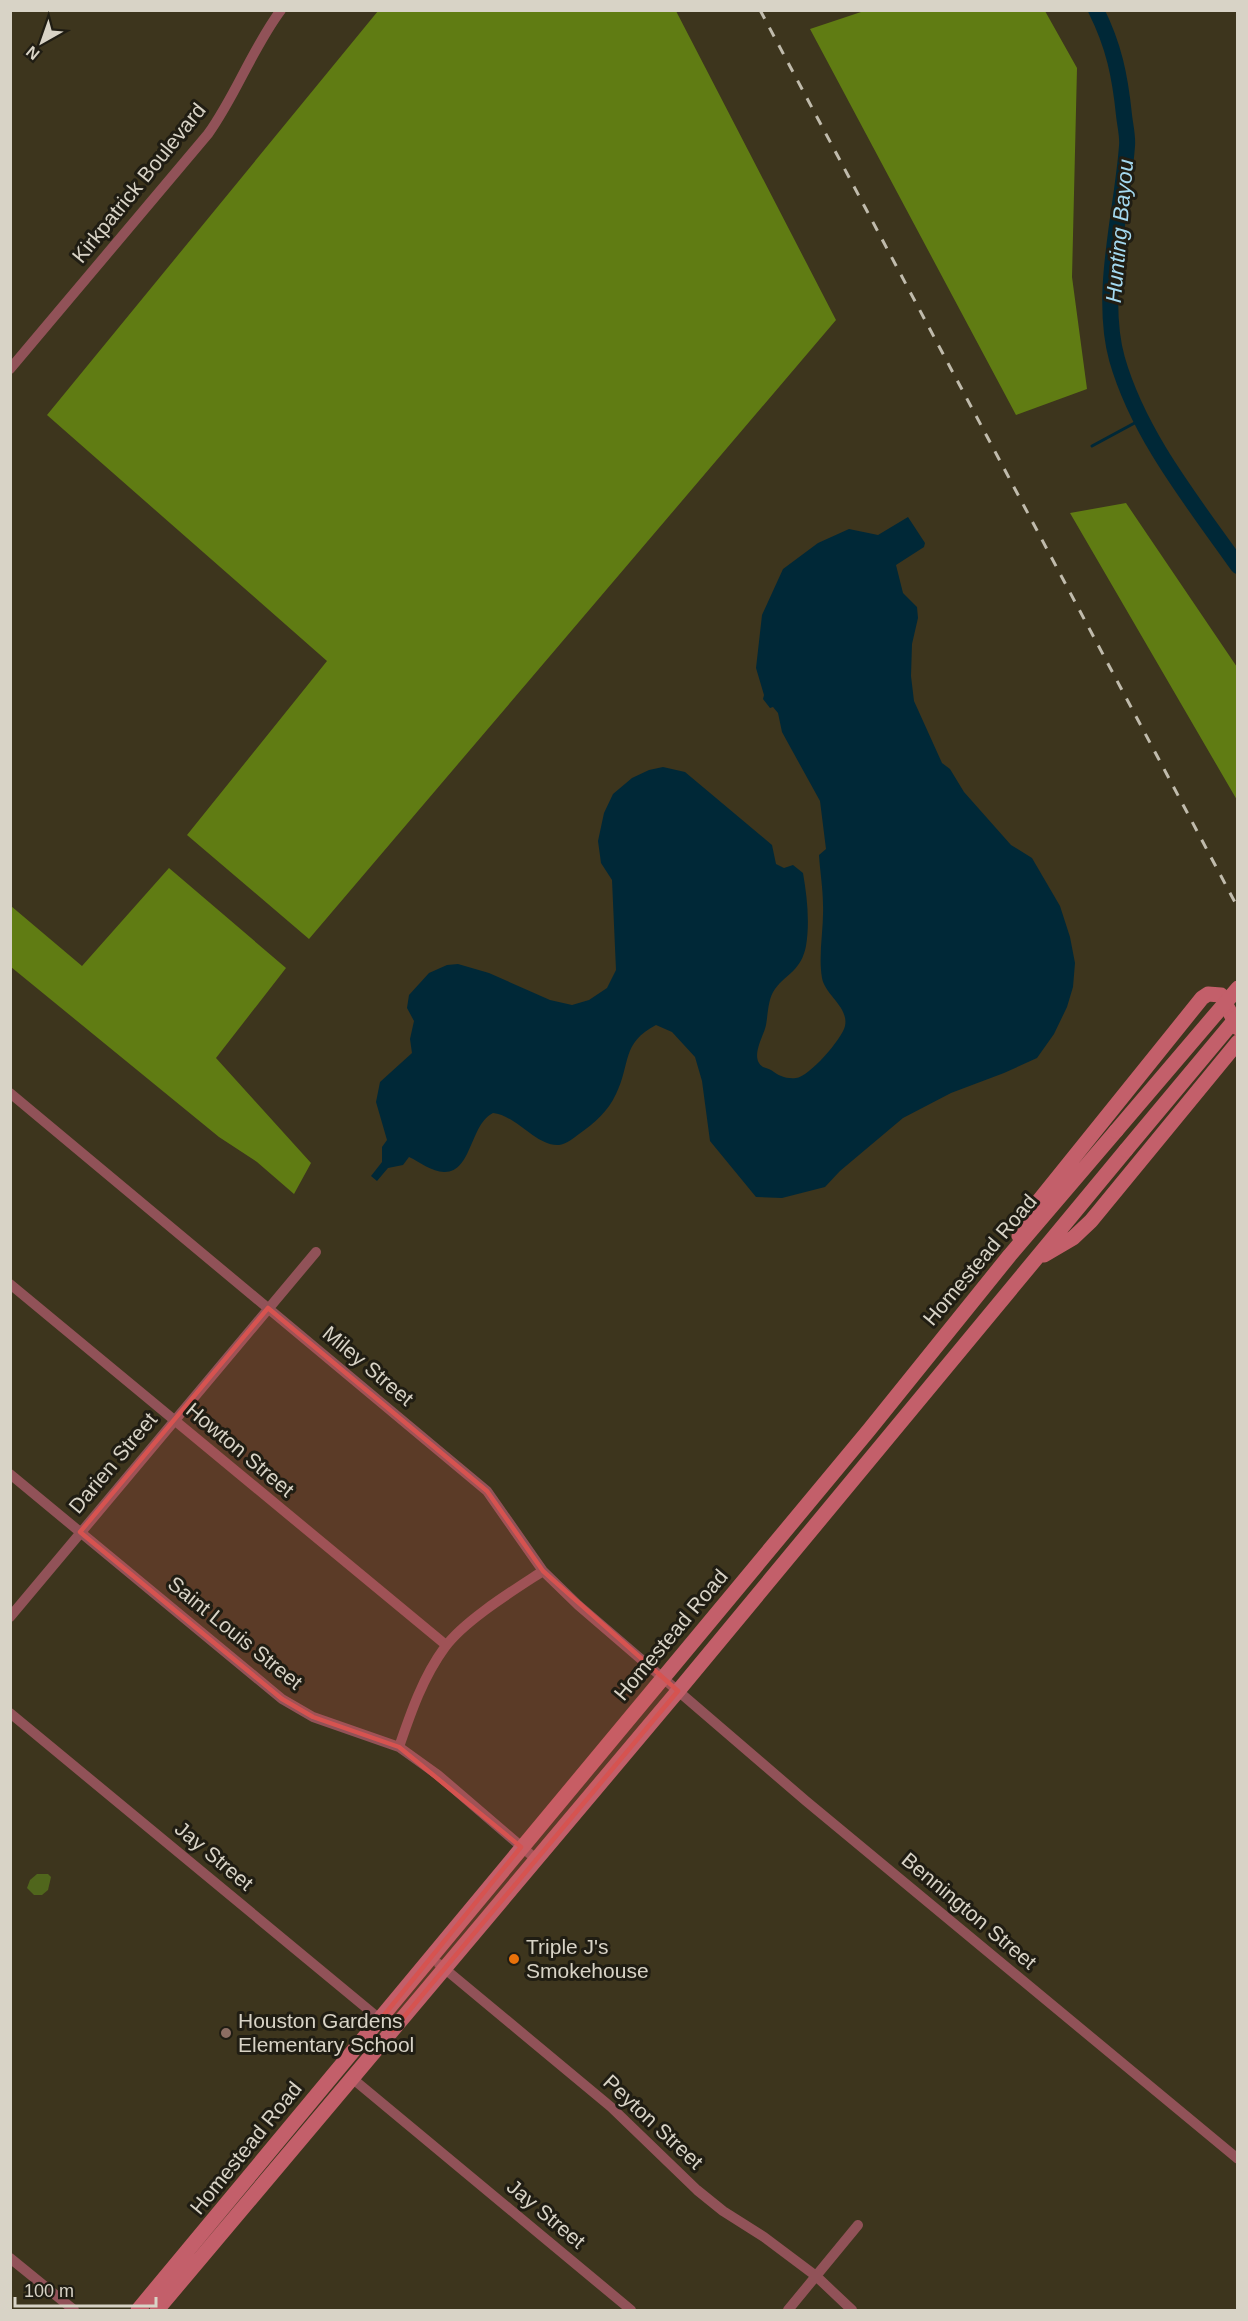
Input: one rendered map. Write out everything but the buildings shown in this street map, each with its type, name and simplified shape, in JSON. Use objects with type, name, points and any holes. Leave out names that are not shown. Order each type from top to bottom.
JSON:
[{"type":"main road","name":"Homestead Road","points":[[138,2310],[861,1439],[1010,1255],[1238,988]]},
{"type":"main road","points":[[1010,1255],[1037,1203],[1202,999],[1208,994],[1221,995],[1238,1028]]},
{"type":"main road","name":"Homestead Road","points":[[157,2310],[537,1860],[1238,1016]]},
{"type":"main road","points":[[1034,1261],[1083,1230],[1238,1042]]},
{"type":"street","name":"Kirkpatrick Boulevard","points":[[10,369],[208,134],[224,109],[258,43],[281,10]]},
{"type":"street","name":"Miley Street","points":[[10,1092],[487,1491],[543,1571],[578,1605],[678,1691]]},
{"type":"street","name":"Darien Street","points":[[10,1617],[316,1252]]},
{"type":"street","name":"Howton Street","points":[[10,1284],[446,1645]]},
{"type":"street","name":"Saint Louis Street","points":[[10,1474],[282,1699],[313,1717],[399,1748],[438,1775],[537,1860]]},
{"type":"street","points":[[399,1748],[418,1693],[446,1645],[484,1612],[543,1571]]},
{"type":"street","name":"Bennington Street","points":[[678,1691],[806,1801],[1238,2159]]},
{"type":"street","name":"Jay Street","points":[[10,1713],[393,2030]]},
{"type":"street","name":"Peyton Street","points":[[432,1957],[610,2107],[697,2190],[816,2276],[852,2310]]},
{"type":"street","name":"Jay Street","points":[[353,2079],[631,2310]]},
{"type":"street","points":[[788,2310],[858,2225]]},
{"type":"street","points":[[10,2258],[74,2310]]},
{"type":"highlighted area","points":[[268,1308],[487,1491],[543,1571],[678,1691],[393,2030],[380,2020],[521,1847],[399,1747],[313,1717],[282,1699],[80,1532]]},
{"type":"green space","points":[[378,11],[676,11],[836,320],[309,939],[187,835],[327,661],[47,415]]},
{"type":"green space","points":[[864,11],[1045,11],[1077,68],[1072,277],[1087,389],[1016,415],[810,29]]},
{"type":"green space","points":[[1126,503],[1237,667],[1237,800],[1070,513]]},
{"type":"green space","points":[[169,868],[286,968],[216,1058],[311,1163],[294,1194],[257,1162],[219,1137],[11,967],[11,906],[82,966]]},
{"type":"green space","points":[[37,1874],[48,1874],[51,1877],[48,1890],[42,1895],[34,1895],[27,1888],[30,1880]]},
{"type":"water","points":[[908,517],[925,543],[924,547],[896,565],[903,593],[917,607],[918,618],[912,644],[911,676],[914,701],[942,763],[950,769],[964,792],[1011,845],[1032,858],[1060,906],[1070,937],[1075,963],[1073,987],[1067,1007],[1054,1034],[1037,1058],[951,1093],[903,1118],[840,1171],[825,1187],[782,1198],[756,1197],[710,1141],[702,1081],[695,1057],[672,1032],[656,1025],[637,1039],[632,1047],[621,1083],[609,1106],[596,1121],[567,1142],[559,1145],[543,1141],[510,1119],[493,1113],[480,1127],[466,1157],[453,1170],[444,1172],[435,1170],[409,1157],[403,1165],[388,1168],[377,1181],[371,1176],[382,1162],[382,1147],[387,1140],[376,1102],[380,1082],[412,1053],[410,1039],[414,1021],[407,1008],[409,995],[429,973],[447,965],[458,964],[489,973],[550,1000],[572,1005],[589,1000],[607,988],[616,970],[612,880],[601,863],[598,841],[604,813],[613,794],[632,778],[649,770],[663,767],[685,772],[772,845],[776,864],[784,868],[793,865],[803,873],[808,909],[806,946],[801,961],[773,993],[757,1058],[763,1067],[783,1077],[796,1078],[809,1071],[832,1048],[843,1032],[845,1019],[844,1013],[827,990],[822,978],[823,892],[819,855],[826,849],[820,801],[782,732],[778,713],[773,707],[770,708],[763,699],[764,695],[756,668],[762,615],[783,569],[818,543],[849,529],[878,535]]},
{"type":"waterway","name":"Hunting Bayou","points":[[1096,10],[1115,61],[1127,138],[1111,281],[1110,308],[1117,359],[1139,415],[1153,441],[1186,493],[1238,566]]},
{"type":"waterway","points":[[1092,446],[1142,419]]},
{"type":"railway","points":[[760,10],[1238,908]]},
{"type":"place","name":"Triple J's Smokehouse","points":[[514,1959]]},
{"type":"place","name":"Houston Gardens Elementary School","points":[[226,2033]]}]
